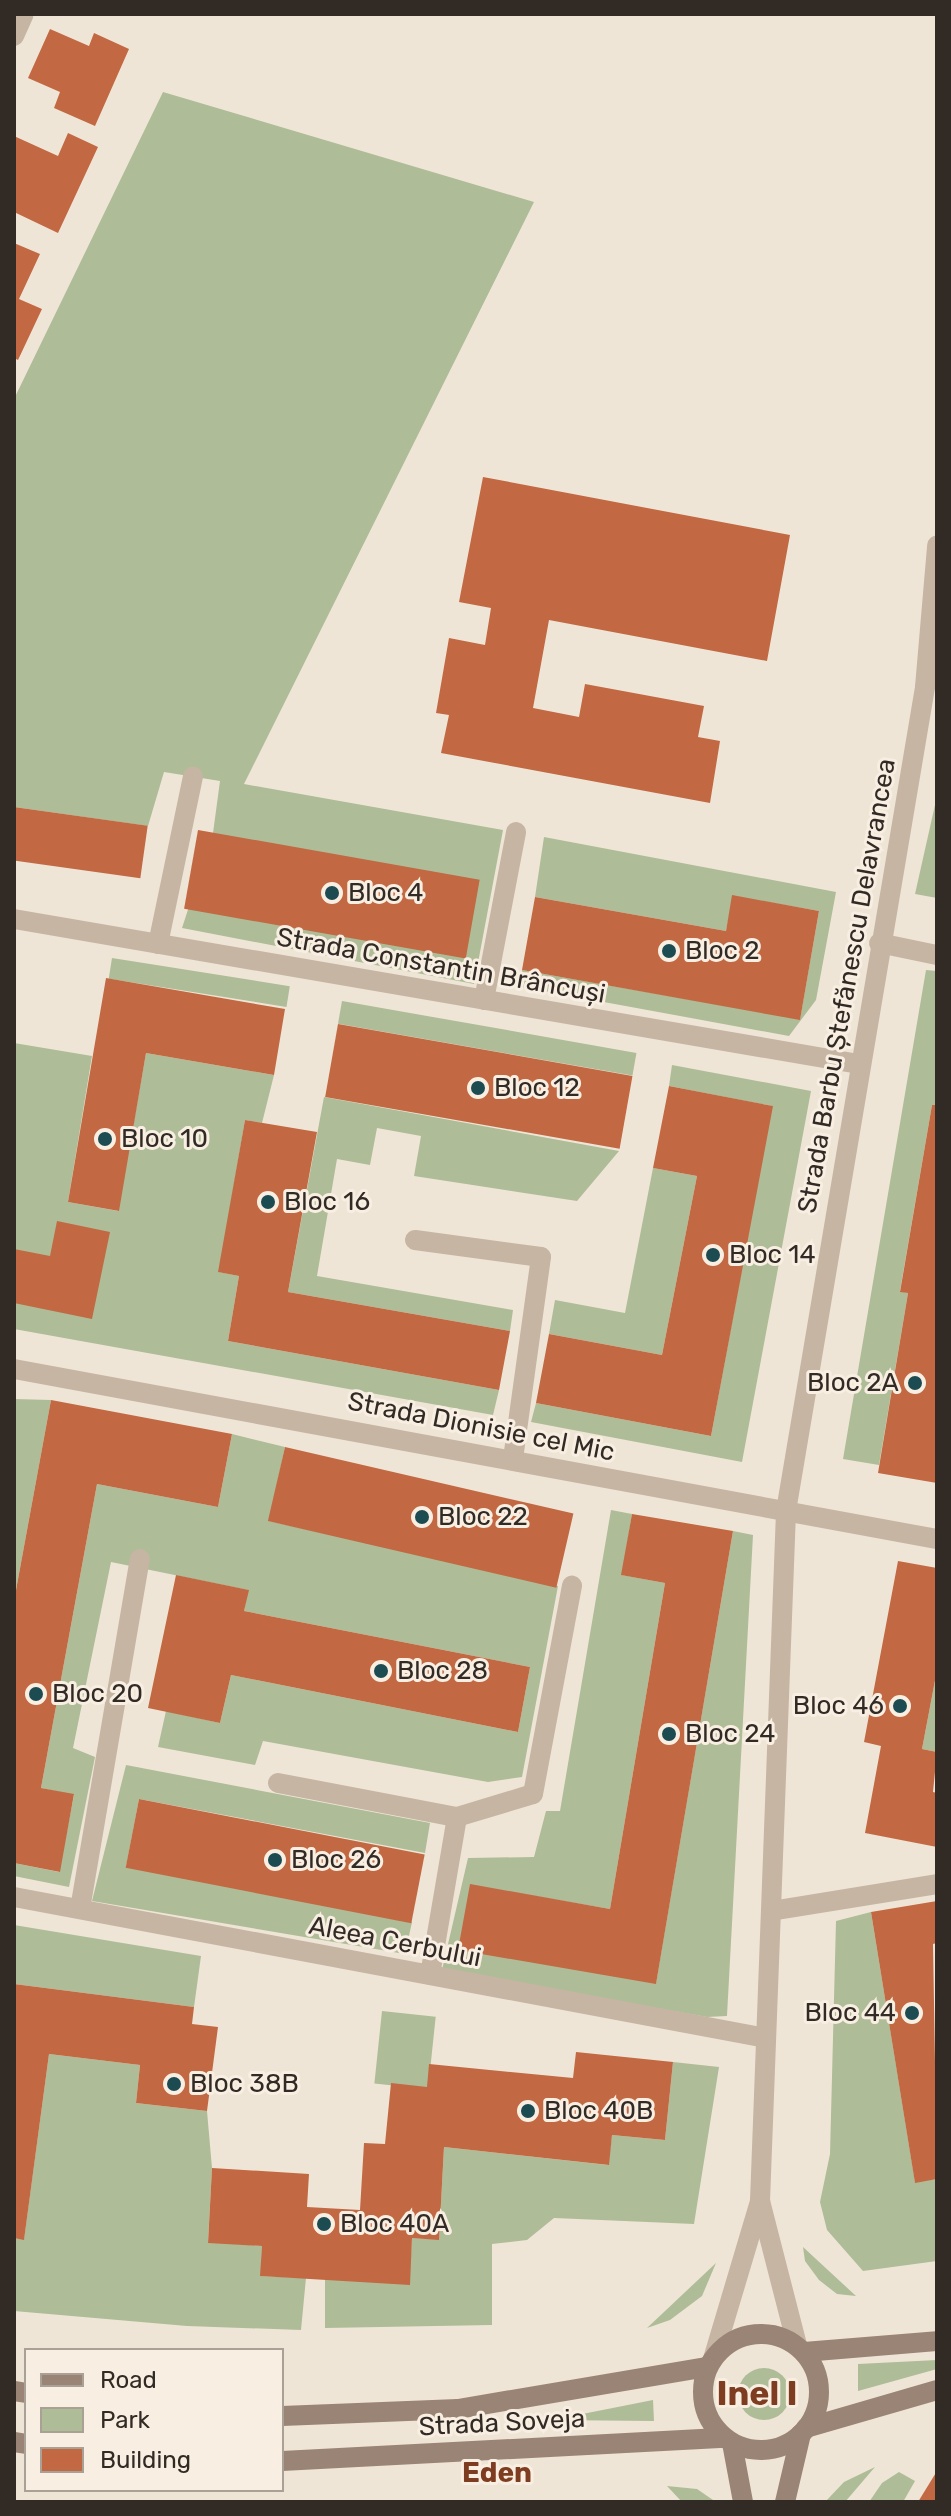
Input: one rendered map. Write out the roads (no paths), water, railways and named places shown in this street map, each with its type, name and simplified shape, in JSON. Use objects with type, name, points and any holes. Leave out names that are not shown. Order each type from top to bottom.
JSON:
[{"type":"main road","points":[[743,2502],[728,2440],[703,2405],[710,2363],[742,2336],[780,2336],[801,2349],[819,2381],[815,2414],[804,2431],[785,2502]]},
{"type":"main road","points":[[801,2349],[937,2341]]},
{"type":"main road","name":"Strada Soveja","points":[[284,2416],[458,2409],[710,2363]]},
{"type":"main road","points":[[728,2440],[768,2450],[804,2431],[937,2390]]},
{"type":"main road","name":"Strada Soveja","points":[[284,2461],[728,2440]]},
{"type":"street","points":[[14,36],[24,14]]},
{"type":"street","name":"Strada Barbu Ștefănescu Delavrancea","points":[[710,2363],[760,2201],[786,1511],[879,943],[925,687],[937,546]]},
{"type":"street","points":[[158,944],[193,777]]},
{"type":"street","points":[[484,1000],[516,832]]},
{"type":"street","name":"Strada Constantin Brâncuși","points":[[14,919],[859,1064]]},
{"type":"street","points":[[879,943],[937,955]]},
{"type":"street","points":[[415,1240],[541,1257],[513,1460]]},
{"type":"street","name":"Strada Dionisie cel Mic","points":[[14,1369],[937,1539]]},
{"type":"street","points":[[80,1909],[140,1559]]},
{"type":"street","points":[[278,1783],[457,1817],[533,1794],[572,1586]]},
{"type":"street","points":[[430,1975],[457,1817]]},
{"type":"street","points":[[771,1911],[937,1884]]},
{"type":"street","name":"Aleea Cerbului","points":[[14,1897],[766,2038]]},
{"type":"street","name":"Strada Barbu Ștefănescu Delavrancea","points":[[760,2201],[801,2349]]},
{"type":"place","name":"Bloc 4","points":[[332,893]]},
{"type":"place","name":"Bloc 2","points":[[669,951]]},
{"type":"place","name":"Bloc 12","points":[[478,1088]]},
{"type":"place","name":"Bloc 10","points":[[105,1139]]},
{"type":"place","name":"Bloc 16","points":[[268,1202]]},
{"type":"place","name":"Bloc 14","points":[[713,1255]]},
{"type":"place","name":"Bloc 2A","points":[[915,1383]]},
{"type":"place","name":"Bloc 22","points":[[422,1517]]},
{"type":"place","name":"Bloc 28","points":[[381,1671]]},
{"type":"place","name":"Bloc 20","points":[[36,1694]]},
{"type":"place","name":"Bloc 46","points":[[900,1706]]},
{"type":"place","name":"Bloc 24","points":[[669,1734]]},
{"type":"place","name":"Bloc 26","points":[[275,1860]]},
{"type":"place","name":"Bloc 44","points":[[912,2013]]},
{"type":"place","name":"Bloc 38B","points":[[174,2084]]},
{"type":"place","name":"Bloc 40B","points":[[528,2111]]},
{"type":"place","name":"Bloc 40A","points":[[324,2224]]},
{"type":"district","name":"Inel I","points":[[757,2394]]},
{"type":"district","name":"Eden","points":[[497,2473]]}]
